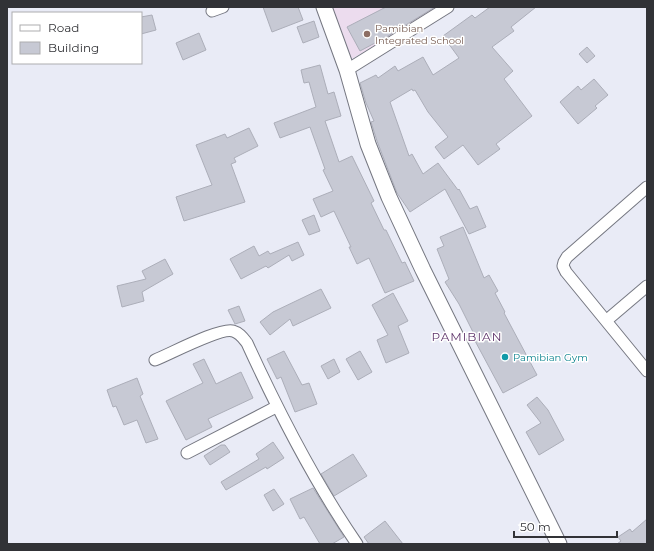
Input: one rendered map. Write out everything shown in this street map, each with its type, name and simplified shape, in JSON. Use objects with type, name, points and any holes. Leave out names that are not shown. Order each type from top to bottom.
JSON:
[{"type":"street","points":[[212,11],[223,7]]},
{"type":"street","points":[[324,7],[347,70],[368,144],[389,197],[423,270],[559,544]]},
{"type":"street","points":[[347,70],[448,7]]},
{"type":"street","points":[[647,187],[567,257],[563,266],[566,272],[607,320],[647,371]]},
{"type":"street","points":[[607,320],[647,286]]},
{"type":"street","points":[[156,360],[215,333],[226,330],[233,331],[240,335],[247,343],[290,434],[340,519],[357,544]]},
{"type":"street","points":[[187,453],[276,407]]},
{"type":"shaded area","name":"Pamibian Integrated School","points":[[332,7],[441,7],[348,61]]},
{"type":"building","points":[[263,7],[298,7],[303,20],[272,32]]},
{"type":"building","points":[[386,7],[435,7],[388,36],[360,51],[347,27]]},
{"type":"building","points":[[490,7],[536,7],[511,27],[514,31],[492,47],[513,71],[504,79],[532,116],[496,144],[500,149],[478,165],[463,145],[444,159],[435,147],[448,137],[428,112],[415,90],[413,91],[412,89],[390,102],[409,156],[412,154],[423,174],[438,163],[458,190],[459,189],[470,209],[477,206],[486,227],[469,234],[445,189],[410,212],[397,193],[377,141],[371,122],[374,121],[366,103],[360,83],[376,75],[378,78],[395,66],[398,71],[423,57],[433,75],[459,58],[443,36],[472,15],[475,18]]},
{"type":"building","points":[[152,15],[156,30],[142,34],[142,17]]},
{"type":"building","points":[[314,21],[319,37],[303,43],[297,27]]},
{"type":"building","points":[[199,33],[206,50],[183,60],[176,43]]},
{"type":"building","points":[[587,47],[595,56],[587,63],[579,54]]},
{"type":"building","points":[[320,65],[328,94],[334,92],[341,116],[325,121],[339,162],[352,156],[374,201],[371,203],[384,230],[386,230],[402,263],[405,262],[414,281],[385,293],[369,258],[357,264],[349,247],[351,247],[334,211],[321,217],[313,199],[333,191],[323,170],[325,169],[310,127],[280,138],[274,123],[316,107],[309,82],[304,83],[301,70]]},
{"type":"building","points":[[594,79],[608,95],[595,106],[597,108],[578,124],[560,102],[578,86],[581,90]]},
{"type":"building","points":[[249,128],[258,146],[234,158],[236,162],[231,164],[245,202],[184,221],[176,197],[212,185],[196,145],[225,134],[227,138]]},
{"type":"building","points":[[314,215],[320,231],[309,235],[302,220]]},
{"type":"building","points":[[463,227],[484,278],[489,275],[498,291],[495,293],[505,312],[504,313],[537,375],[503,393],[474,339],[476,338],[459,304],[445,282],[449,279],[437,249],[444,246],[440,237]]},
{"type":"building","points":[[298,242],[304,255],[292,261],[289,255],[268,268],[266,266],[241,279],[230,259],[254,246],[259,256],[268,251],[270,254]]},
{"type":"building","points":[[165,259],[173,274],[142,292],[144,301],[122,307],[117,286],[146,279],[142,271]]},
{"type":"building","points":[[321,289],[331,308],[293,326],[290,319],[270,335],[260,322],[273,312]]},
{"type":"building","points":[[393,293],[408,321],[398,326],[409,353],[386,363],[377,340],[388,335],[372,305]]},
{"type":"building","points":[[239,306],[245,321],[235,324],[228,310]]},
{"type":"building","points":[[284,351],[302,385],[309,383],[317,404],[295,412],[281,377],[277,379],[267,359]]},
{"type":"building","points":[[360,351],[372,372],[358,380],[346,359]]},
{"type":"building","points":[[204,359],[216,384],[241,372],[253,398],[208,419],[212,427],[186,440],[166,401],[203,383],[193,364]]},
{"type":"building","points":[[334,359],[340,372],[328,379],[321,366]]},
{"type":"building","points":[[137,378],[143,394],[140,396],[158,439],[146,443],[137,420],[124,425],[116,406],[113,407],[107,390]]},
{"type":"building","points":[[537,397],[548,410],[564,440],[539,455],[526,432],[541,423],[527,405]]},
{"type":"building","points":[[273,442],[284,458],[267,469],[266,467],[226,490],[221,482],[259,459],[256,454]]},
{"type":"building","points":[[221,445],[225,445],[230,452],[210,465],[204,456]]},
{"type":"building","points":[[353,454],[367,476],[334,496],[321,474]]},
{"type":"building","points":[[313,488],[344,537],[332,544],[320,544],[304,517],[300,519],[290,499]]},
{"type":"building","points":[[274,489],[284,504],[273,511],[264,495]]},
{"type":"building","points":[[647,519],[647,544],[617,544],[621,541],[618,537],[630,529],[632,532]]},
{"type":"building","points":[[385,521],[403,544],[369,544],[364,537]]},
{"type":"place","name":"Pamibian Integrated School","points":[[367,34]]},
{"type":"place","name":"Pamibian Gym","points":[[505,357]]},
{"type":"district","name":"PAMIBIAN","points":[[467,337]]}]
